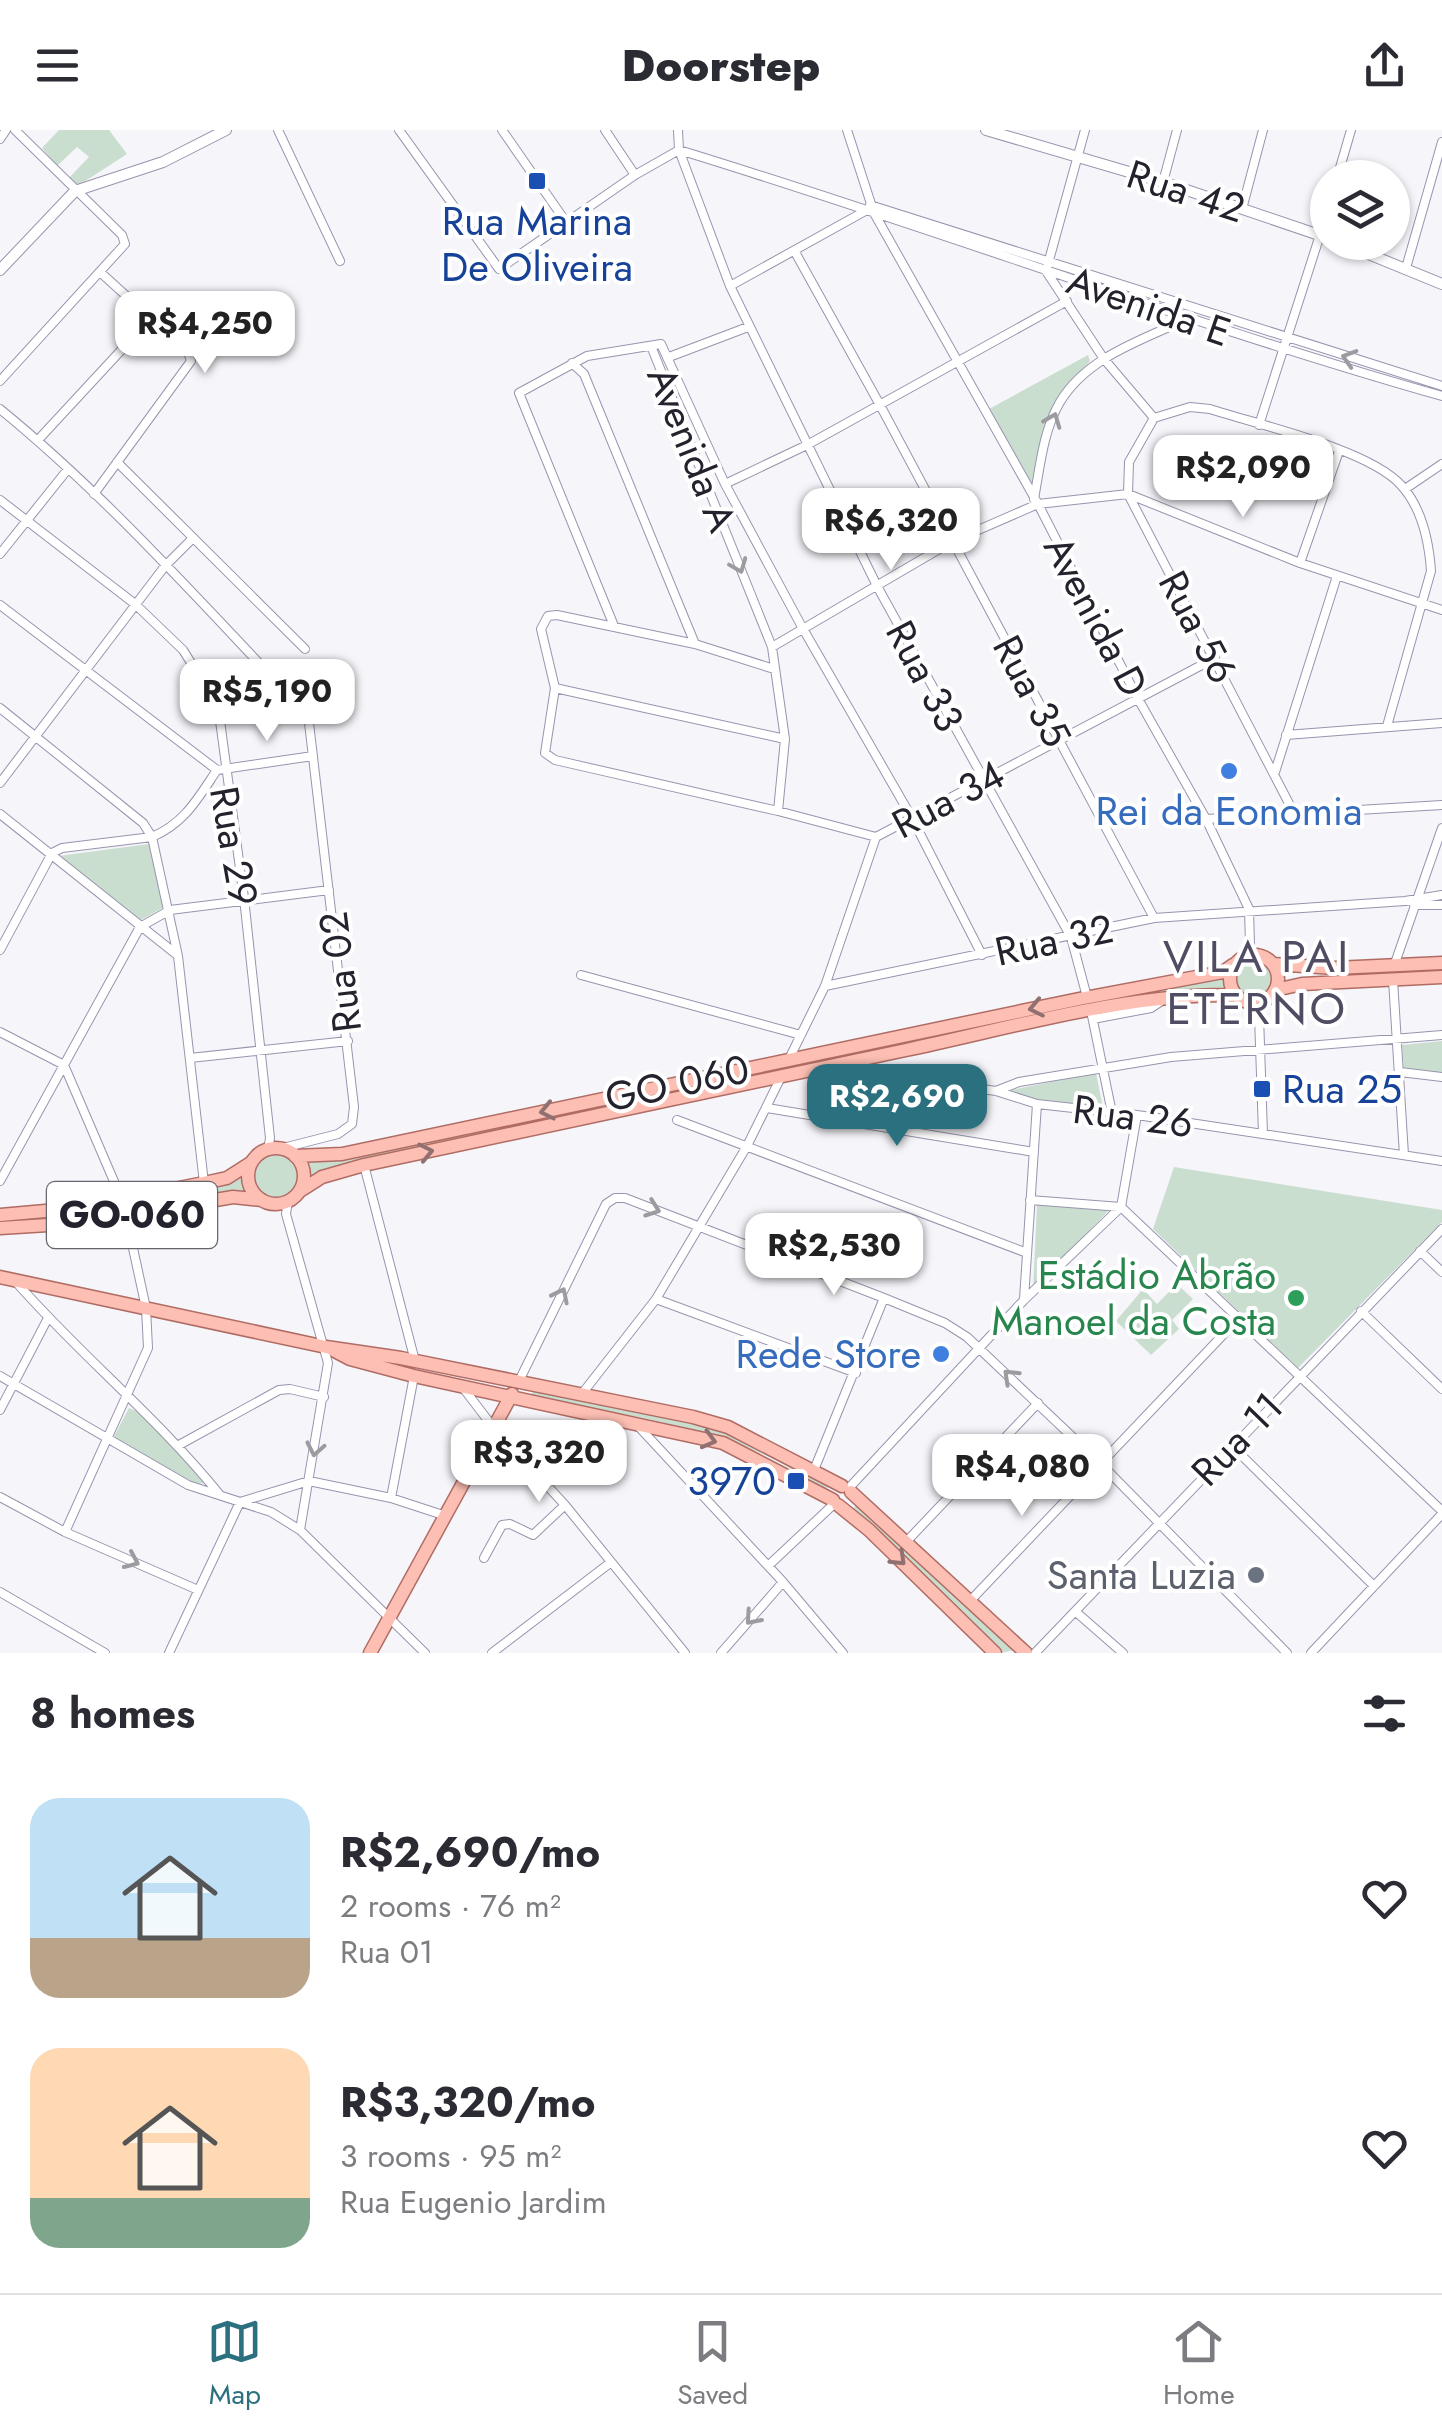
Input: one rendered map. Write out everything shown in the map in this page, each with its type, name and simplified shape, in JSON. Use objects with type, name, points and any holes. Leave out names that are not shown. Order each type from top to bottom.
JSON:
[{"type":"main road","points":[[1442,963],[1394,973],[1276,990],[1263,1002],[1240,999],[1229,981],[1233,966],[1251,952],[1273,964],[1335,968],[1394,973],[1442,977]]},
{"type":"main road","points":[[1273,964],[1278,976],[1276,990]]},
{"type":"main road","name":"GO 060","points":[[300,1191],[322,1177],[364,1165],[1090,1009],[1233,966]]},
{"type":"main road","name":"GO 060","points":[[281,1148],[342,1154],[789,1060],[1090,1009],[1200,995],[1240,999]]},
{"type":"main road","points":[[281,1148],[304,1175],[300,1191],[284,1207]]},
{"type":"main road","name":"GO-060","points":[[0,1215],[38,1214],[204,1184],[226,1178],[281,1148]]},
{"type":"main road","name":"GO-060","points":[[252,1162],[248,1179],[262,1200]]},
{"type":"main road","name":"GO-060","points":[[0,1228],[126,1216],[232,1197],[284,1207]]},
{"type":"main road","points":[[0,1277],[326,1347],[350,1359],[518,1383],[728,1427],[847,1488],[1026,1653]]},
{"type":"main road","points":[[405,1364],[414,1376],[723,1444],[835,1503],[870,1530],[994,1653]]},
{"type":"main road","points":[[370,1653],[518,1383]]},
{"type":"main road","points":[[835,1503],[849,1503],[847,1488]]},
{"type":"street","points":[[0,140],[6,130]]},
{"type":"street","points":[[0,381],[123,248],[125,239],[14,130]]},
{"type":"street","points":[[0,270],[75,191],[163,162],[226,130]]},
{"type":"street","points":[[278,130],[340,260]]},
{"type":"street","points":[[399,130],[499,269],[635,175],[679,150]]},
{"type":"street","points":[[502,130],[566,222]]},
{"type":"street","points":[[605,130],[635,175]]},
{"type":"street","name":"Rua 33","points":[[678,130],[679,150],[748,327],[877,586],[1071,938],[1112,1113]]},
{"type":"street","name":"Avenida D","points":[[847,130],[868,208],[1036,502],[1206,819],[1250,910],[1251,952]]},
{"type":"street","name":"Rua 42","points":[[986,130],[1163,182],[1310,232]]},
{"type":"street","points":[[1085,130],[1046,271],[1104,358],[1154,418]]},
{"type":"street","points":[[1163,182],[1177,130]]},
{"type":"street","points":[[1242,210],[1264,130]]},
{"type":"street","points":[[1342,160],[1351,130]]},
{"type":"street","points":[[1406,268],[1442,142]]},
{"type":"street","name":"Avenida E","points":[[679,150],[1050,260],[1442,386]]},
{"type":"street","points":[[730,286],[868,208]]},
{"type":"street","name":"Avenida E","points":[[932,228],[1281,350],[1442,396]]},
{"type":"street","name":"Rua 35","points":[[796,252],[1154,918]]},
{"type":"street","points":[[1258,425],[1315,260]]},
{"type":"street","points":[[1385,260],[1442,284]]},
{"type":"street","points":[[94,494],[190,361],[188,352],[100,272]]},
{"type":"street","points":[[726,484],[807,445],[1067,301]]},
{"type":"street","points":[[38,440],[151,318]]},
{"type":"street","points":[[1036,502],[1045,442],[1060,402],[1084,372],[1104,358],[1188,318]]},
{"type":"street","points":[[669,357],[748,327]]},
{"type":"street","points":[[614,626],[519,396],[522,390],[590,356],[650,346]]},
{"type":"street","name":"Avenida A","points":[[778,811],[785,739],[772,647],[650,346],[663,346],[669,357],[726,484],[802,627],[912,818],[982,955]]},
{"type":"street","points":[[584,374],[590,356]]},
{"type":"street","points":[[572,364],[584,374],[695,644]]},
{"type":"street","points":[[1128,494],[1129,462],[1154,418],[1190,407],[1210,409],[1339,450],[1374,465],[1406,489],[1422,522],[1431,571],[1387,726]]},
{"type":"street","points":[[0,408],[94,494],[297,703],[309,723],[330,890]]},
{"type":"street","points":[[1300,562],[1339,450]]},
{"type":"street","points":[[117,462],[304,649]]},
{"type":"street","points":[[1406,489],[1442,464]]},
{"type":"street","points":[[702,475],[719,468]]},
{"type":"street","points":[[0,554],[68,469]]},
{"type":"street","points":[[772,647],[953,541],[1036,502],[1128,494],[1337,576],[1442,610]]},
{"type":"street","name":"Rua 56","points":[[1128,494],[1295,815]]},
{"type":"street","points":[[0,500],[135,604],[183,650],[218,706],[222,770],[177,826],[152,837],[62,848],[52,853],[0,950]]},
{"type":"street","points":[[0,783],[135,604],[193,538]]},
{"type":"street","points":[[1275,772],[1337,576]]},
{"type":"street","name":"Rua 29","points":[[0,606],[222,770],[244,898],[262,1050],[281,1148]]},
{"type":"street","points":[[774,669],[695,644],[557,615],[548,616],[541,629],[555,688],[785,739]]},
{"type":"street","name":"Rua 34","points":[[555,688],[545,752],[555,760],[876,837],[1214,658]]},
{"type":"street","points":[[0,708],[142,824],[152,837],[178,956],[204,1184]]},
{"type":"street","points":[[1286,735],[1442,723]]},
{"type":"street","points":[[222,770],[313,756]]},
{"type":"street","points":[[1206,819],[1442,805]]},
{"type":"street","points":[[0,814],[178,956]]},
{"type":"street","points":[[1404,1155],[1394,973],[1442,828]]},
{"type":"street","points":[[789,1060],[825,986],[876,837]]},
{"type":"street","name":"Rua 02","points":[[140,927],[170,910],[330,890],[348,1041],[352,1124],[338,1134],[281,1148]]},
{"type":"street","name":"Rua 32","points":[[825,986],[1154,918],[1405,901],[1442,895]]},
{"type":"street","name":"Rua 32","points":[[1405,901],[1417,906],[1442,905]]},
{"type":"street","points":[[0,1181],[140,927]]},
{"type":"street","points":[[581,975],[801,1035]]},
{"type":"street","points":[[1240,999],[1259,1016]]},
{"type":"street","points":[[1263,1002],[1259,1016],[1263,1134]]},
{"type":"street","points":[[0,1032],[64,1065],[122,1200]]},
{"type":"street","points":[[996,1090],[1019,1082],[1104,1067],[1260,1049],[1442,1035]]},
{"type":"street","points":[[190,1058],[348,1041]]},
{"type":"street","name":"Rua 26","points":[[826,1066],[996,1090],[1037,1104],[1137,1115],[1442,1161]]},
{"type":"street","points":[[1400,1072],[1442,1077]]},
{"type":"street","points":[[582,1395],[656,1299],[747,1146],[782,1075]]},
{"type":"street","points":[[1024,1300],[1037,1104]]},
{"type":"street","points":[[767,1108],[1034,1152]]},
{"type":"street","points":[[847,1488],[1024,1300],[1121,1208],[1137,1115]]},
{"type":"street","points":[[677,1120],[1027,1253]]},
{"type":"street","points":[[364,1165],[405,1364]]},
{"type":"street","points":[[518,1383],[606,1204],[615,1198],[625,1198],[945,1322],[981,1348],[1038,1403],[1288,1653]]},
{"type":"street","points":[[1030,1200],[1121,1208],[1442,1513],[1311,1653]]},
{"type":"street","points":[[284,1207],[328,1363],[300,1530]]},
{"type":"street","points":[[65,1532],[148,1348],[146,1308],[126,1216]]},
{"type":"street","name":"Rua 11","points":[[1034,1653],[1442,1229]]},
{"type":"street","points":[[1420,1250],[1442,1272]]},
{"type":"street","points":[[16,1282],[179,1444],[220,1496]]},
{"type":"street","points":[[814,1470],[884,1298]]},
{"type":"street","points":[[656,1299],[856,1373]]},
{"type":"street","points":[[1361,1311],[1442,1389]]},
{"type":"street","points":[[971,1600],[1240,1317]]},
{"type":"street","points":[[0,1410],[48,1318]]},
{"type":"street","points":[[0,1376],[188,1485],[271,1512],[300,1530],[425,1653]]},
{"type":"street","points":[[391,1498],[414,1376]]},
{"type":"street","points":[[461,1386],[565,1505],[685,1653]]},
{"type":"street","points":[[179,1444],[279,1390],[324,1397]]},
{"type":"street","points":[[907,1541],[1038,1403]]},
{"type":"street","points":[[637,1423],[644,1435],[784,1582],[843,1653]]},
{"type":"street","points":[[1231,1445],[1374,1586]]},
{"type":"street","points":[[168,1653],[240,1502],[308,1481],[391,1498],[443,1514]]},
{"type":"street","points":[[0,1497],[65,1532],[198,1590]]},
{"type":"street","points":[[768,1566],[835,1503]]},
{"type":"street","points":[[484,1558],[502,1525],[510,1524],[533,1535],[565,1505]]},
{"type":"street","points":[[492,1653],[610,1563]]},
{"type":"street","points":[[721,1653],[784,1582]]},
{"type":"street","points":[[0,1592],[105,1653]]},
{"type":"street","points":[[1076,1612],[1123,1653]]},
{"type":"green space","points":[[59,130],[109,130],[127,154],[76,187],[68,179],[89,157],[77,147],[57,166],[42,148]]},
{"type":"green space","points":[[1088,355],[1090,361],[1058,399],[1042,436],[1035,485],[1030,487],[989,409]]},
{"type":"green space","points":[[149,844],[164,907],[141,920],[58,856]]},
{"type":"green space","points":[[1254,959],[1269,965],[1275,980],[1269,995],[1254,1001],[1239,995],[1233,980],[1239,965]]},
{"type":"green space","points":[[1223,975],[1227,992],[1192,990],[338,1166],[309,1177],[303,1162],[333,1161],[1074,1002],[1201,983]]},
{"type":"green space","points":[[1442,1041],[1442,1073],[1404,1070],[1402,1045]]},
{"type":"green space","points":[[1096,1073],[1103,1108],[1034,1100],[1006,1091]]},
{"type":"green space","points":[[276,1155],[291,1161],[297,1176],[291,1191],[276,1197],[261,1191],[255,1176],[261,1161]]},
{"type":"green space","name":"Estádio Abrão Manoel da Costa","points":[[1174,1167],[1442,1210],[1442,1222],[1298,1368],[1153,1229]]},
{"type":"green space","points":[[247,1173],[248,1187],[254,1196],[199,1195],[109,1214],[0,1225],[0,1219],[90,1210],[197,1190]]},
{"type":"green space","points":[[1037,1205],[1108,1211],[1033,1290]]},
{"type":"green space","points":[[1177,1284],[1193,1299],[1172,1320],[1179,1329],[1151,1355],[1116,1321],[1143,1289],[1157,1304]]},
{"type":"green space","points":[[535,1390],[725,1430],[833,1482],[823,1492],[793,1470],[722,1438],[529,1396]]},
{"type":"green space","points":[[129,1408],[139,1412],[204,1483],[197,1484],[112,1440]]},
{"type":"green space","points":[[859,1502],[1015,1650],[1000,1653],[851,1511]]},
{"type":"place","name":"Rua Marina De Oliveira","points":[[537,181]]},
{"type":"place","name":"Rei da Eonomia","points":[[1229,771]]},
{"type":"place","name":"Rua 25","points":[[1262,1089]]},
{"type":"place","name":"Estádio Abrão Manoel da Costa","points":[[1296,1298]]},
{"type":"place","name":"Rede Store","points":[[941,1354]]},
{"type":"place","name":"3970","points":[[796,1481]]},
{"type":"place","name":"Santa Luzia","points":[[1256,1575]]},
{"type":"district","name":"VILA PAI ETERNO","points":[[1257,982]]}]
